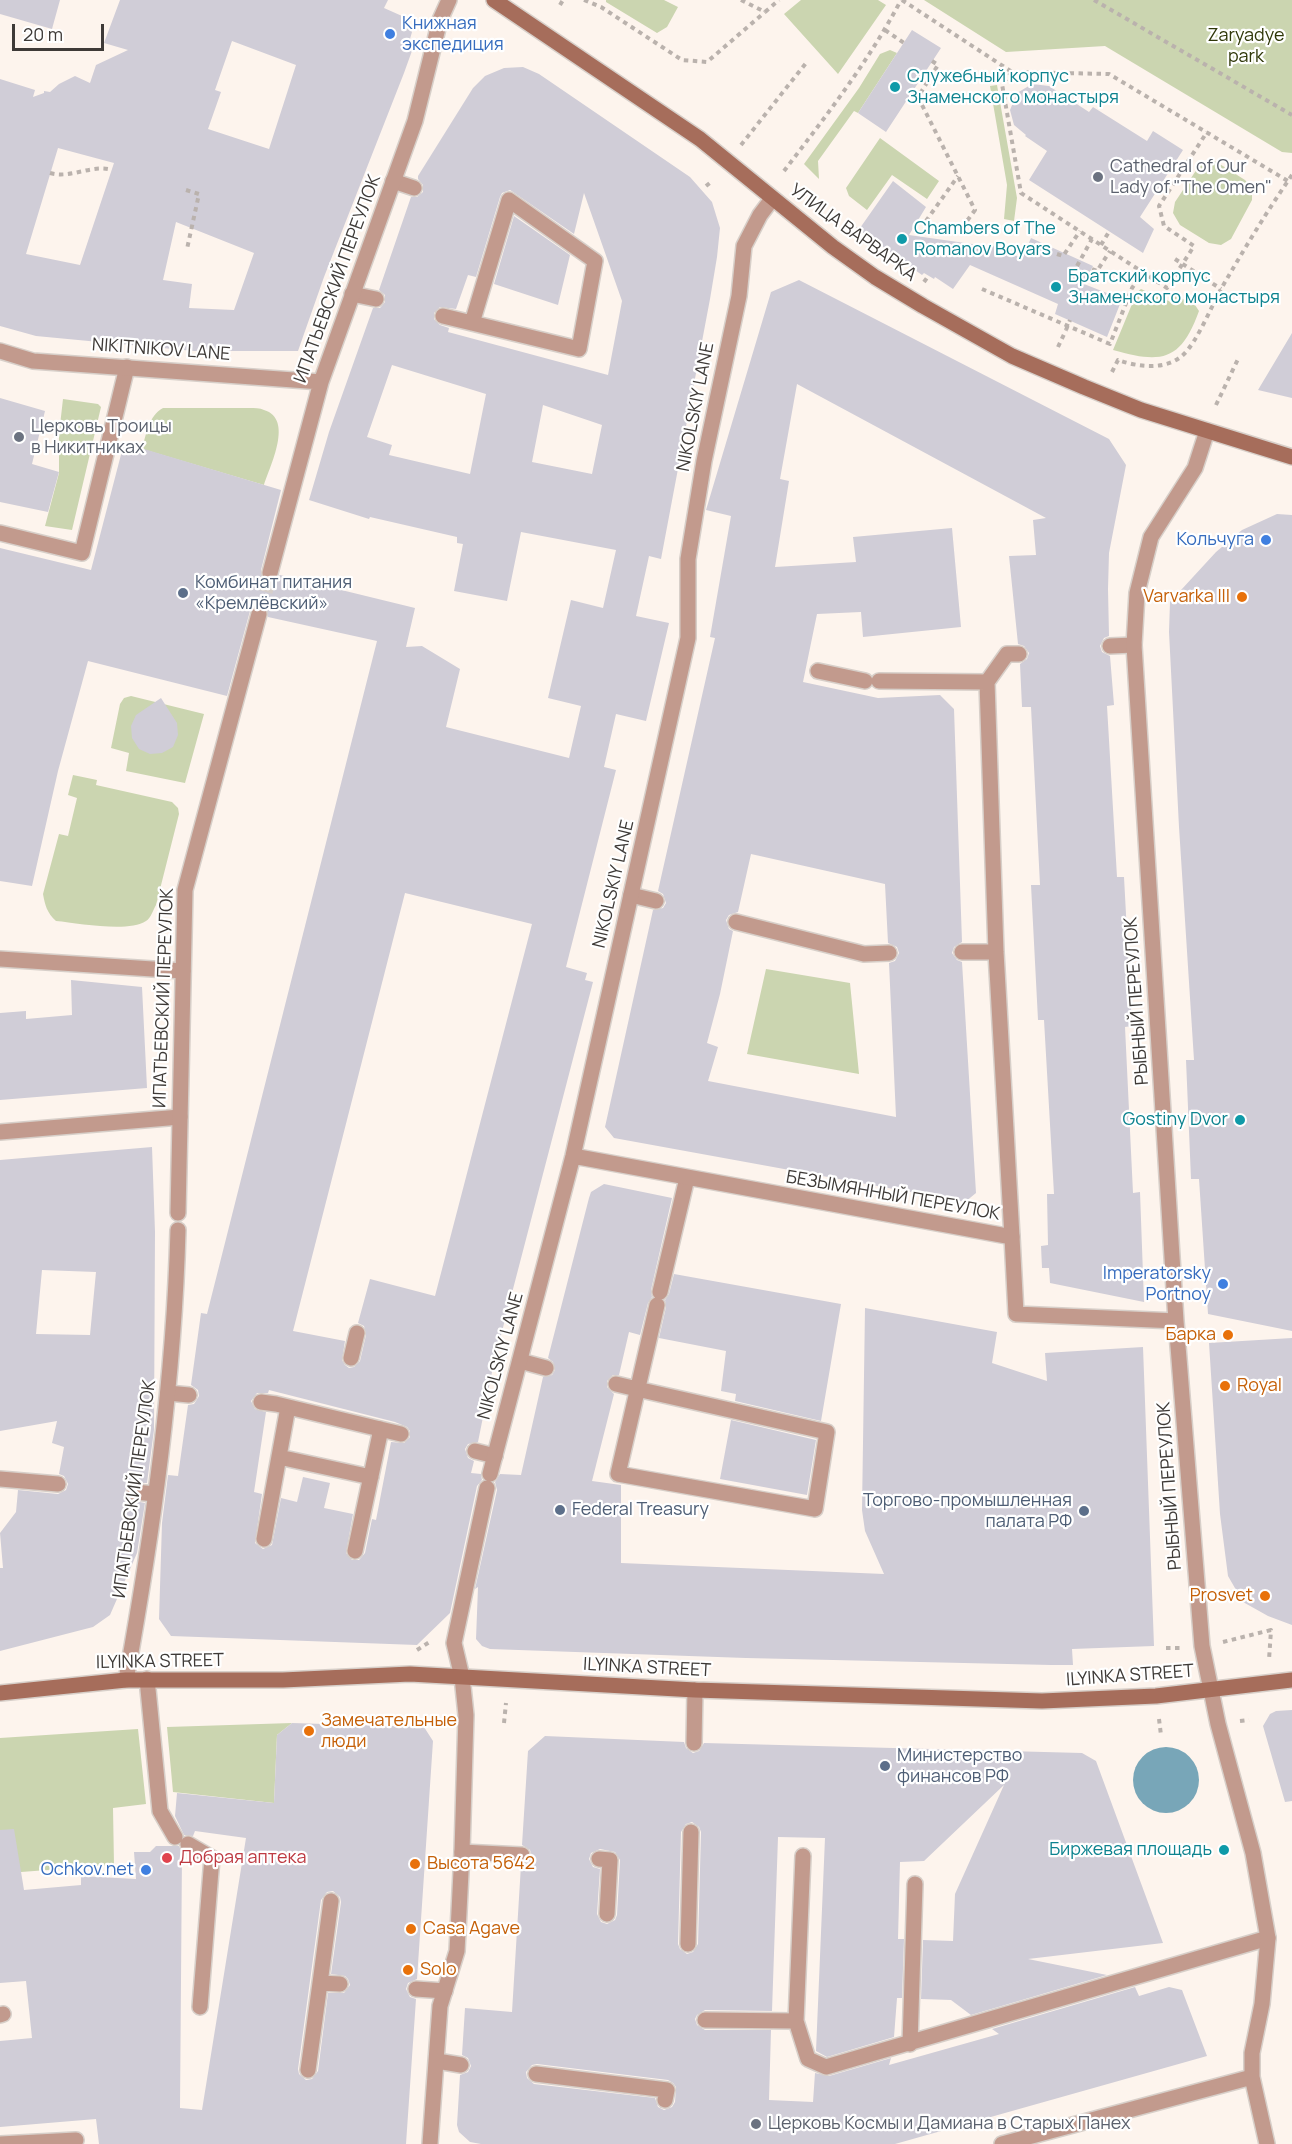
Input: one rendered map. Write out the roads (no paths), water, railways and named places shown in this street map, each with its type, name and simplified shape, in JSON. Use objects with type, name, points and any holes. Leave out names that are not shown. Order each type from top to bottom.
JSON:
[{"type":"street","name":"ИПАТЬЕВСКИЙ ПЕРЕУЛОК","points":[[270,573],[321,381],[415,121],[440,20],[448,0]]},
{"type":"street","name":"УЛИЦА ВАРВАРКА","points":[[494,0],[700,139],[729,160],[772,199],[875,277],[923,306],[1012,356],[1141,410],[1292,457]]},
{"type":"street","points":[[393,181],[414,188]]},
{"type":"street","name":"NIKOLSKIY LANE","points":[[430,2144],[440,2006],[457,1951],[462,1852],[466,1715],[462,1677],[454,1643],[488,1481],[573,1156],[688,638],[688,559],[705,461],[739,296],[744,246],[760,215],[772,199]]},
{"type":"street","points":[[443,316],[579,350],[595,261],[509,200],[496,219],[472,323]]},
{"type":"street","points":[[352,294],[376,299]]},
{"type":"street","name":"NIKITNIKOV LANE","points":[[0,351],[33,361],[321,381]]},
{"type":"street","points":[[0,533],[82,553],[127,367]]},
{"type":"street","name":"РЫБНЫЙ ПЕРЕУЛОК","points":[[1207,431],[1195,468],[1151,537],[1137,593],[1134,645],[1176,1321],[1202,1646],[1211,1691],[1253,1853],[1268,1938],[1262,2004],[1252,2053],[1252,2078],[1267,2144]]},
{"type":"street","name":"ИПАТЬЕВСКИЙ ПЕРЕУЛОК","points":[[178,1213],[185,891],[259,614]]},
{"type":"street","points":[[1110,646],[1134,645]]},
{"type":"street","points":[[1012,1237],[996,952],[987,682],[1007,654],[1019,654]]},
{"type":"street","points":[[818,671],[872,681],[987,682]]},
{"type":"street","points":[[632,895],[656,901]]},
{"type":"street","points":[[735,922],[864,954],[889,954]]},
{"type":"street","points":[[962,952],[996,952]]},
{"type":"street","points":[[0,958],[183,971]]},
{"type":"street","points":[[0,1132],[180,1117]]},
{"type":"street","name":"БЕЗЫМЯННЫЙ ПЕРЕУЛОК","points":[[573,1156],[1012,1237],[1016,1314],[1176,1321]]},
{"type":"street","points":[[616,1384],[637,1389],[827,1432],[815,1509],[618,1474],[637,1389],[687,1178]]},
{"type":"street","name":"ИПАТЬЕВСКИЙ ПЕРЕУЛОК","points":[[126,1680],[141,1596],[168,1393],[178,1230]]},
{"type":"street","points":[[351,1358],[357,1333]]},
{"type":"street","points":[[520,1361],[546,1368]]},
{"type":"street","points":[[168,1393],[189,1395]]},
{"type":"street","points":[[261,1402],[337,1413],[401,1434]]},
{"type":"street","points":[[264,1539],[288,1407]]},
{"type":"street","points":[[355,1551],[381,1429]]},
{"type":"street","points":[[475,1452],[495,1456]]},
{"type":"street","points":[[279,1457],[371,1477]]},
{"type":"street","points":[[0,1479],[58,1484]]},
{"type":"street","points":[[135,1491],[155,1494]]},
{"type":"street","name":"ILYINKA STREET","points":[[0,1693],[147,1679],[283,1680],[410,1674],[695,1690],[1042,1701],[1211,1691],[1292,1680]]},
{"type":"street","points":[[147,1679],[160,1811],[182,1840],[212,1858],[200,2007]]},
{"type":"street","points":[[694,1743],[695,1690]]},
{"type":"street","points":[[688,1944],[691,1832]]},
{"type":"street","points":[[462,1852],[522,1855]]},
{"type":"street","points":[[803,1856],[796,2021],[808,2059],[826,2067],[1268,1938]]},
{"type":"street","points":[[599,1859],[610,1860],[607,1914]]},
{"type":"street","points":[[910,2044],[915,1884]]},
{"type":"street","points":[[308,2070],[332,1901]]},
{"type":"street","points":[[320,1983],[340,1984]]},
{"type":"street","points":[[416,1989],[445,1991]]},
{"type":"street","points":[[705,2020],[796,2021]]},
{"type":"street","points":[[437,2061],[461,2065]]},
{"type":"street","points":[[536,2074],[667,2090],[665,2100]]},
{"type":"street","points":[[1002,2144],[1252,2078]]},
{"type":"street","points":[[0,2144],[76,2140]]},
{"type":"water","points":[[1159,1747],[1173,1747],[1185,1752],[1194,1761],[1199,1780],[1197,1793],[1190,1804],[1173,1813],[1159,1813],[1147,1808],[1138,1799],[1133,1787],[1133,1773],[1138,1761],[1147,1752]]},
{"type":"tunnel","points":[[259,614],[270,573]]},
{"type":"place","name":"Книжная экспедиция","points":[[390,34]]},
{"type":"place","name":"Служебный корпус Знаменского монастыря","points":[[895,87]]},
{"type":"place","name":"Cathedral of Our Lady of \"The Omen\"","points":[[1098,177]]},
{"type":"place","name":"Chambers of The Romanov Boyars","points":[[902,239]]},
{"type":"place","name":"Братский корпус Знаменского монастыря","points":[[1056,287]]},
{"type":"place","name":"Церковь Троицы в Никитниках","points":[[19,437]]},
{"type":"place","name":"Кольчуга","points":[[1266,540]]},
{"type":"place","name":"Комбинат питания «Кремлёвский»","points":[[183,593]]},
{"type":"place","name":"Varvarka III","points":[[1242,597]]},
{"type":"place","name":"Gostiny Dvor","points":[[1240,1120]]},
{"type":"place","name":"Imperatorsky Portnoy","points":[[1223,1284]]},
{"type":"place","name":"Барка","points":[[1228,1335]]},
{"type":"place","name":"Royal","points":[[1225,1386]]},
{"type":"place","name":"Federal Treasury","points":[[560,1510]]},
{"type":"place","name":"Торгово-промышленная палата РФ","points":[[1084,1511]]},
{"type":"place","name":"Prosvet","points":[[1265,1596]]},
{"type":"place","name":"Замечательные люди","points":[[309,1731]]},
{"type":"place","name":"Министерство финансов РФ","points":[[885,1766]]},
{"type":"place","name":"Биржевая площадь","points":[[1224,1850]]},
{"type":"place","name":"Добрая аптека","points":[[167,1858]]},
{"type":"place","name":"Высота 5642","points":[[415,1864]]},
{"type":"place","name":"Ochkov.net","points":[[146,1870]]},
{"type":"place","name":"Casa Agave","points":[[411,1929]]},
{"type":"place","name":"Solo","points":[[408,1970]]},
{"type":"place","name":"Церковь Космы и Дамиана в Старых Панех","points":[[756,2124]]},
{"type":"park label","name":"Zaryadye park","points":[[1246,46]]}]
